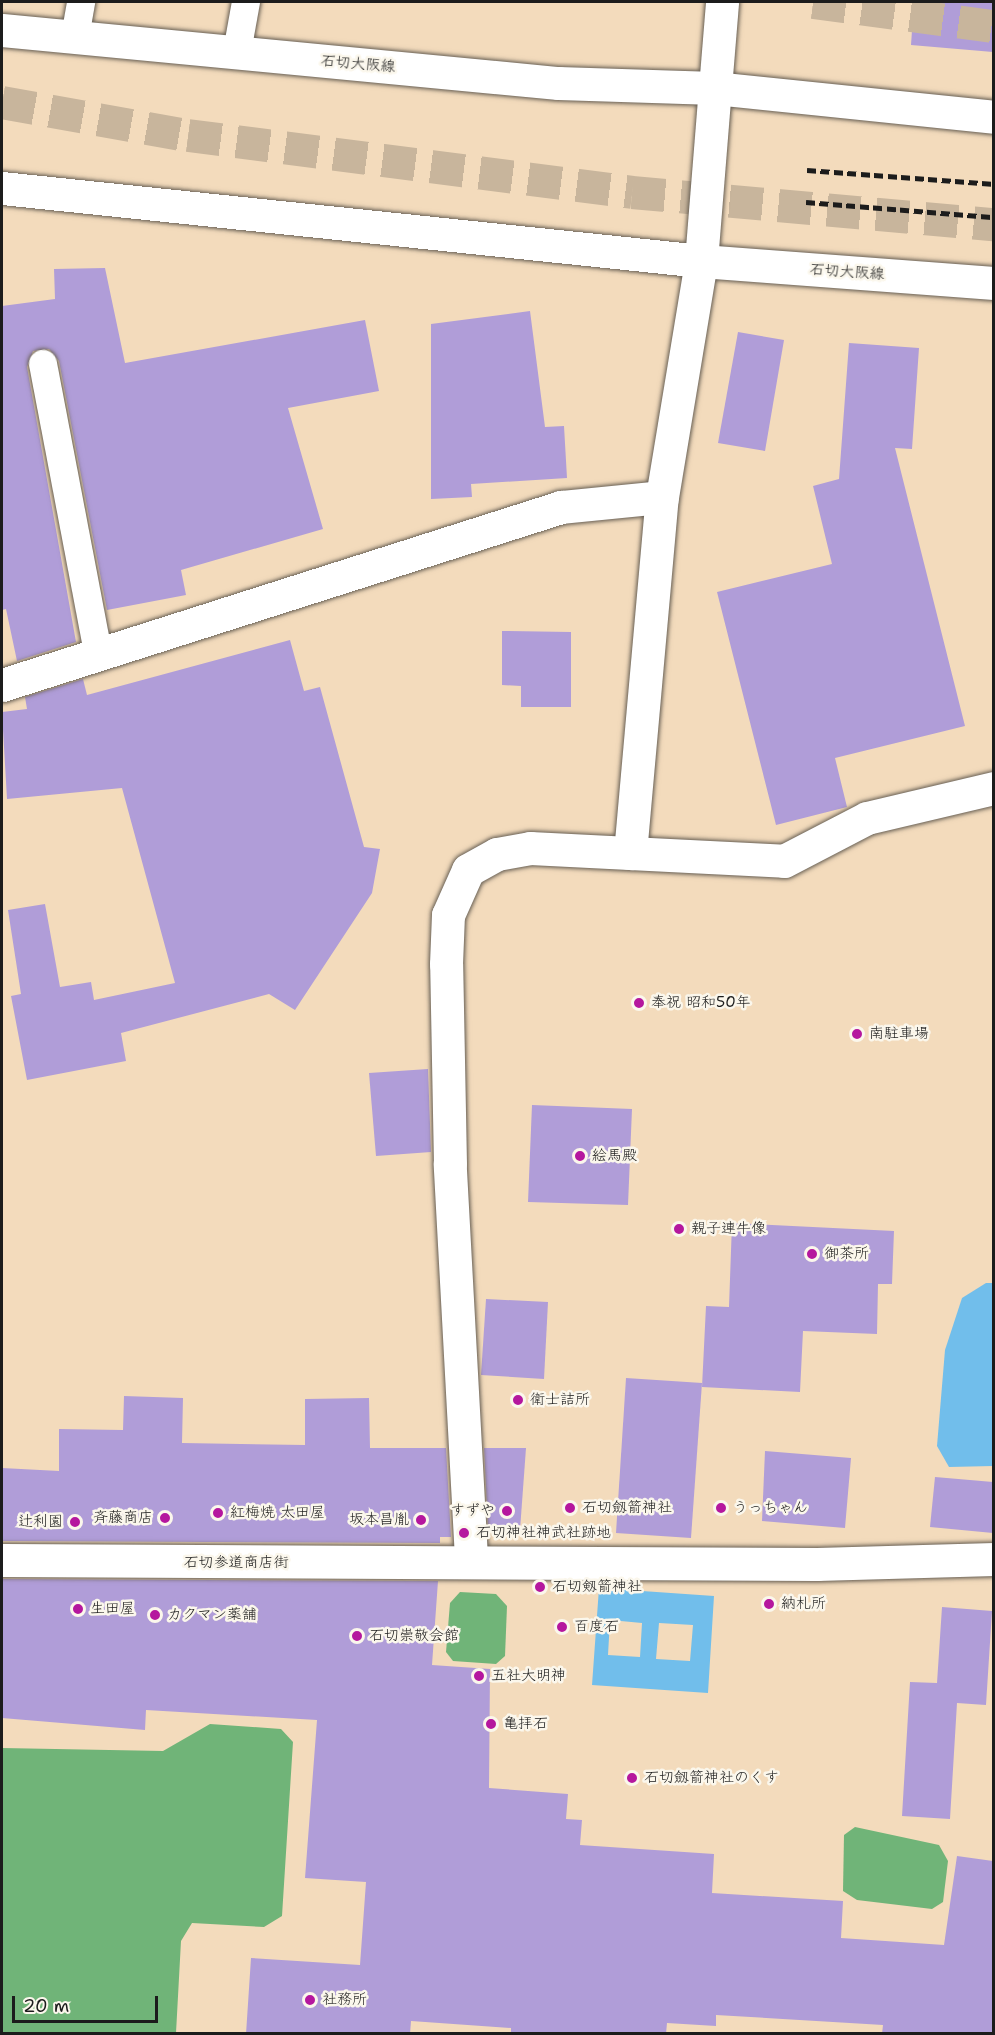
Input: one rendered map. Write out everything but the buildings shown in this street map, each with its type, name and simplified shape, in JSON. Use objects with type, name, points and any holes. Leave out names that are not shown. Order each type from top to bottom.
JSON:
[{"type":"street","points":[[630,853],[662,496],[701,261],[722,2]]},
{"type":"street","name":"石切大阪線","points":[[2,30],[558,83],[715,88],[993,117]]},
{"type":"street","name":"石切大阪線","points":[[2,188],[701,261],[993,283]]},
{"type":"street","points":[[2,685],[561,507],[662,496]]},
{"type":"street","points":[[471,1558],[450,1164],[448,915],[468,870],[497,854],[530,848],[784,861],[867,818],[993,788]]},
{"type":"street","name":"石切参道商店街","points":[[2,1560],[195,1564],[471,1558],[817,1564],[993,1559]]},
{"type":"lane","points":[[75,37],[81,2]]},
{"type":"lane","points":[[237,52],[246,2]]},
{"type":"lane","points":[[43,364],[98,653]]},
{"type":"green space","points":[[460,1592],[496,1594],[507,1606],[505,1656],[496,1664],[453,1661],[446,1652],[450,1603]]},
{"type":"green space","points":[[210,1724],[281,1729],[293,1742],[282,1916],[264,1927],[192,1923],[181,1941],[176,2033],[2,2033],[2,1748],[163,1751]]},
{"type":"green space","points":[[855,1827],[939,1845],[948,1861],[943,1902],[932,1909],[857,1900],[843,1891],[844,1835]]},
{"type":"water","points":[[986,1283],[994,1283],[993,1466],[949,1467],[937,1446],[945,1350],[962,1298]]},
{"type":"water","points":[[599,1588],[714,1596],[708,1693],[592,1685]],"holes":[[[610,1620],[642,1623],[640,1657],[608,1655]],[[659,1623],[693,1625],[690,1661],[656,1659]]]},
{"type":"tunnel","points":[[813,2],[994,26]]},
{"type":"tunnel","points":[[2,102],[188,135],[632,192],[994,224]]},
{"type":"railway","points":[[807,170],[994,184]]},
{"type":"railway","points":[[806,202],[994,217]]},
{"type":"place","name":"奉祝 昭和50年","points":[[639,1003]]},
{"type":"place","name":"南駐車場","points":[[857,1034]]},
{"type":"place","name":"絵馬殿","points":[[580,1156]]},
{"type":"place","name":"親子連牛像","points":[[679,1229]]},
{"type":"place","name":"御茶所","points":[[812,1254]]},
{"type":"place","name":"衛士詰所","points":[[518,1400]]},
{"type":"place","name":"石切劔箭神社","points":[[570,1508]]},
{"type":"place","name":"うっちゃん","points":[[721,1508]]},
{"type":"place","name":"すずや","points":[[507,1511]]},
{"type":"place","name":"紅梅焼 太田屋","points":[[218,1513]]},
{"type":"place","name":"斉藤商店","points":[[165,1518]]},
{"type":"place","name":"坂本昌胤","points":[[421,1520]]},
{"type":"place","name":"辻利園","points":[[75,1522]]},
{"type":"place","name":"石切神社神武社跡地","points":[[464,1533]]},
{"type":"place","name":"石切剱箭神社","points":[[540,1587]]},
{"type":"place","name":"納札所","points":[[769,1604]]},
{"type":"place","name":"生田屋","points":[[78,1609]]},
{"type":"place","name":"カクマン薬舗","points":[[155,1615]]},
{"type":"place","name":"百度石","points":[[562,1627]]},
{"type":"place","name":"石切崇敬会館","points":[[357,1636]]},
{"type":"place","name":"五社大明神","points":[[479,1676]]},
{"type":"place","name":"亀拝石","points":[[491,1724]]},
{"type":"place","name":"石切劔箭神社のくす","points":[[632,1778]]},
{"type":"place","name":"社務所","points":[[310,2000]]}]
